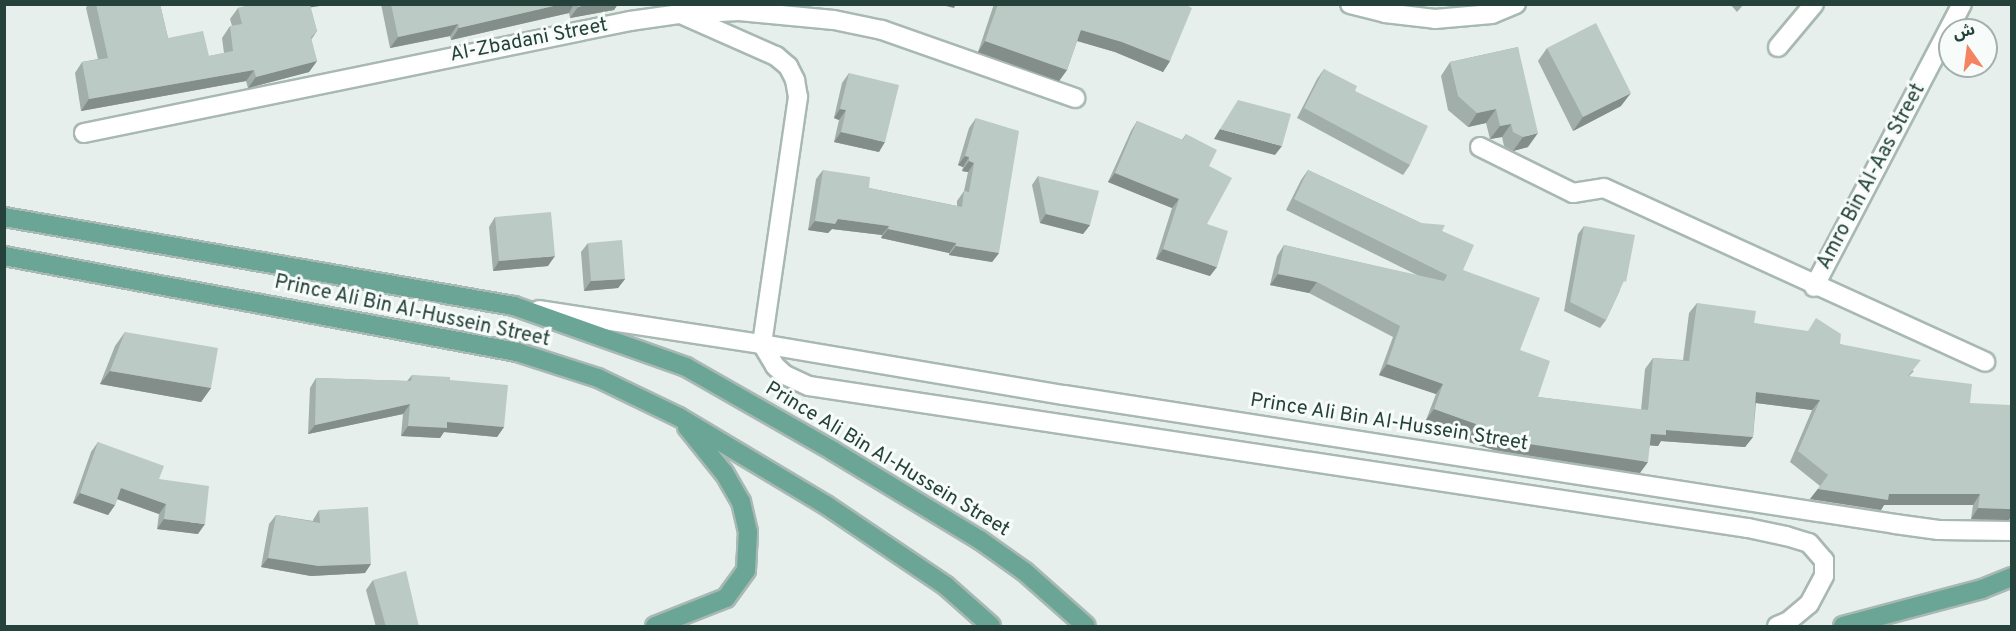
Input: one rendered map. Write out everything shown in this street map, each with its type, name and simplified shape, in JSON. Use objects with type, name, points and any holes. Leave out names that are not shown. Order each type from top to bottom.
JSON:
[{"type":"main road","name":"Prince Ali Bin Al-Hussein Street","points":[[4,217],[514,306],[686,367],[833,451],[980,540],[1025,572],[1086,627]]},
{"type":"main road","name":"Prince Ali Bin Al-Hussein Street","points":[[4,256],[518,352],[598,378],[679,417],[893,548],[946,586],[991,627]]},
{"type":"main road","points":[[655,627],[726,598],[746,570],[748,532],[741,502],[724,473],[679,417]]},
{"type":"main road","points":[[1843,627],[1982,589],[2012,577]]},
{"type":"street","points":[[1350,4],[1384,13],[1435,19],[1492,14],[1516,4]]},
{"type":"street","points":[[1778,47],[1814,4]]},
{"type":"street","name":"Amro Bin Al-Aas Street","points":[[1814,287],[1962,4]]},
{"type":"street","name":"Al-Zbadani Street","points":[[84,133],[526,40],[678,14],[739,11],[834,20],[873,28],[1075,98]]},
{"type":"street","points":[[678,14],[776,56],[788,66],[795,80],[798,97],[762,344]]},
{"type":"street","points":[[1480,147],[1573,193],[1604,188],[1814,287],[1985,362]]},
{"type":"street","name":"Prince Ali Bin Al-Hussein Street","points":[[514,306],[762,344],[1064,395],[1895,524],[1939,530],[2012,531]]},
{"type":"street","name":"Prince Ali Bin Al-Hussein Street","points":[[762,344],[775,366],[785,375],[809,386],[1748,528],[1786,536],[1809,543],[1824,560],[1824,576],[1809,604],[1789,621],[1777,627]]},
{"type":"building","points":[[96,4],[160,4],[168,38],[203,31],[209,56],[233,51],[230,26],[242,24],[238,8],[252,4],[310,4],[317,31],[311,37],[317,61],[256,77],[254,70],[89,99],[82,62],[108,58]]},
{"type":"building","points":[[391,4],[562,4],[459,28],[458,24],[398,37]]},
{"type":"building","points":[[998,4],[1184,4],[1192,8],[1170,61],[1122,42],[1081,30],[1067,70],[985,41]]},
{"type":"building","points":[[1596,23],[1631,93],[1583,117],[1547,48]]},
{"type":"building","points":[[1518,47],[1538,133],[1523,137],[1513,132],[1511,124],[1500,126],[1496,109],[1477,113],[1458,96],[1450,62]]},
{"type":"building","points":[[1324,69],[1357,86],[1355,91],[1428,126],[1410,165],[1304,108]]},
{"type":"building","points":[[849,73],[899,85],[885,142],[841,132],[846,110],[840,109]]},
{"type":"building","points":[[1238,100],[1291,114],[1282,146],[1220,129]]},
{"type":"building","points":[[976,118],[1019,131],[999,253],[956,246],[956,243],[888,229],[889,226],[838,219],[835,224],[815,221],[823,170],[870,177],[869,188],[962,207],[964,191],[969,192],[974,163],[965,156]]},
{"type":"building","points":[[1137,121],[1183,140],[1186,134],[1217,150],[1209,166],[1232,178],[1207,224],[1228,231],[1217,267],[1163,249],[1179,199],[1115,173]]},
{"type":"building","points":[[1308,170],[1421,223],[1445,225],[1442,231],[1474,245],[1463,270],[1540,298],[1520,350],[1550,361],[1538,397],[1648,410],[1653,358],[1689,361],[1697,303],[1756,311],[1754,323],[1808,331],[1816,318],[1841,334],[1840,344],[1921,360],[1908,376],[1972,384],[1970,403],[2012,405],[2012,509],[1978,508],[1980,494],[1889,494],[1888,500],[1818,489],[1828,475],[1798,451],[1820,400],[1756,392],[1753,437],[1666,430],[1666,435],[1651,434],[1648,462],[1502,440],[1474,430],[1476,424],[1434,409],[1443,384],[1387,364],[1400,326],[1317,282],[1278,274],[1284,245],[1444,281],[1447,275],[1294,199]]},
{"type":"building","points":[[1038,176],[1099,191],[1090,225],[1046,214]]},
{"type":"building","points":[[551,212],[555,256],[499,261],[495,217]]},
{"type":"building","points":[[1584,226],[1635,235],[1626,282],[1624,281],[1606,320],[1570,302]]},
{"type":"building","points":[[622,240],[625,279],[591,281],[588,243]]},
{"type":"building","points":[[125,332],[218,348],[211,388],[110,371]]},
{"type":"building","points":[[412,375],[450,377],[450,380],[508,385],[504,427],[447,422],[447,428],[408,426],[410,404],[315,425],[316,378],[411,381]]},
{"type":"building","points":[[98,442],[164,466],[159,479],[209,486],[205,524],[164,519],[166,504],[121,488],[115,505],[80,493]]},
{"type":"building","points":[[368,507],[371,564],[318,566],[268,558],[276,515],[320,523],[319,510]]},
{"type":"building","points":[[406,571],[419,627],[386,627],[373,580]]}]
